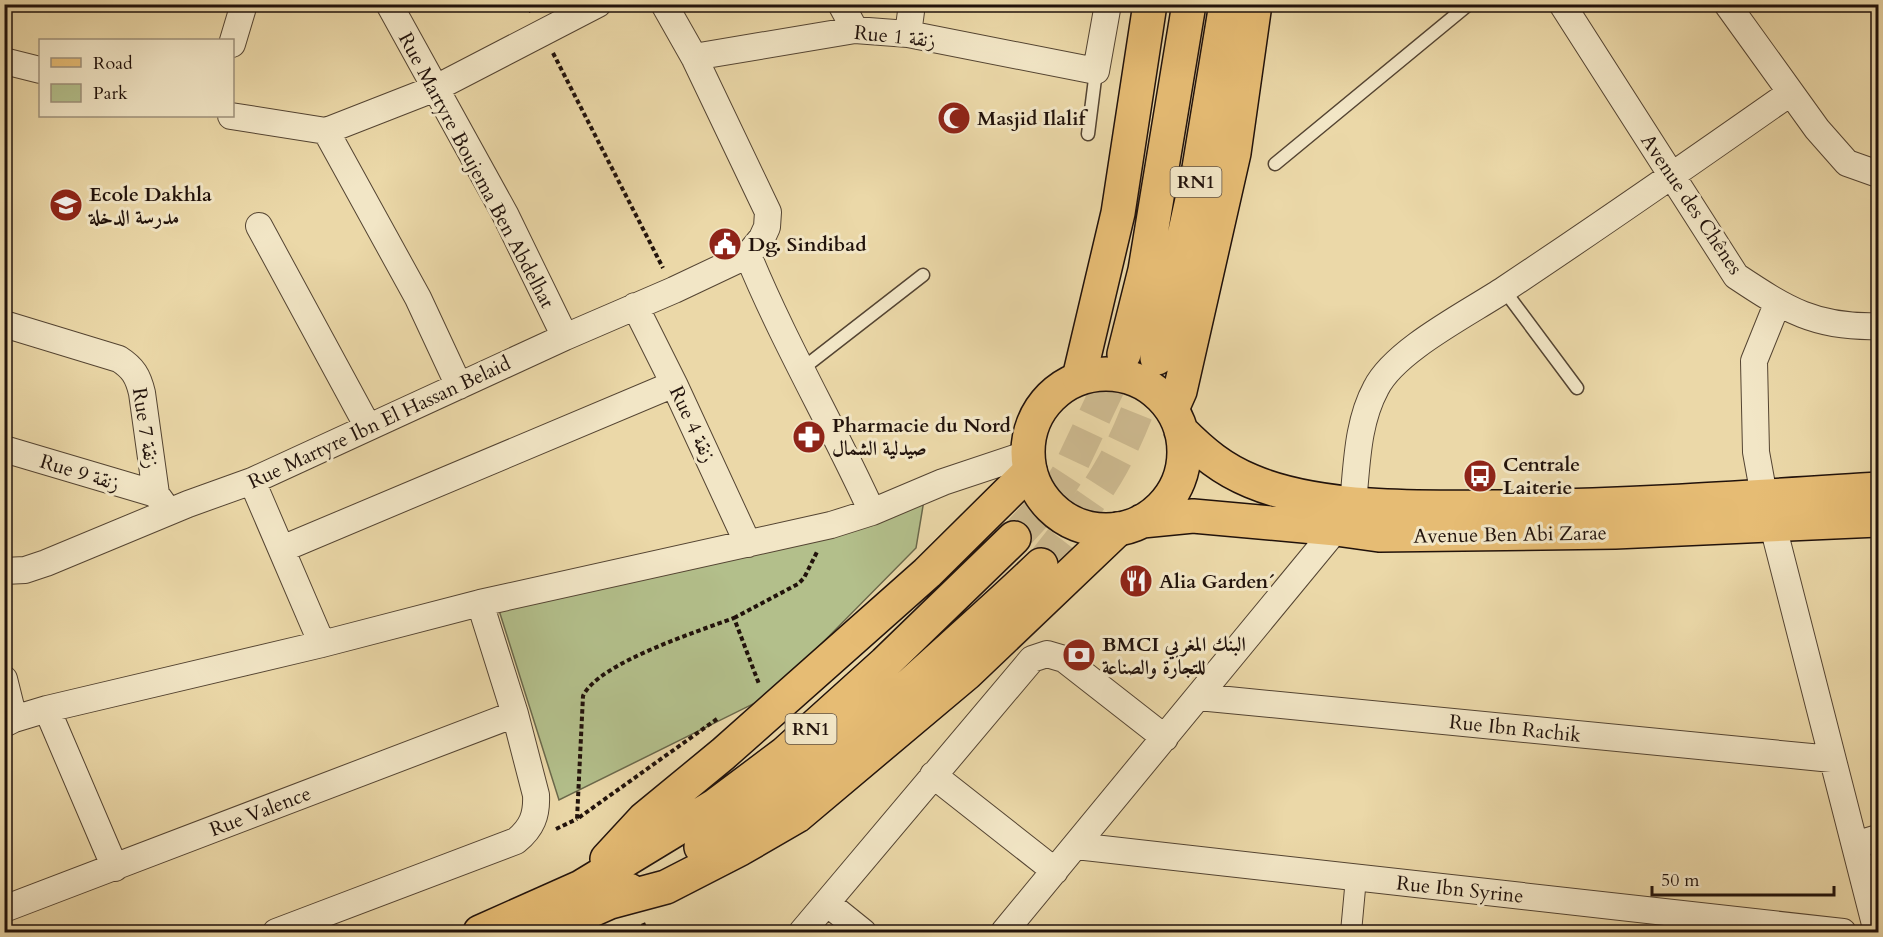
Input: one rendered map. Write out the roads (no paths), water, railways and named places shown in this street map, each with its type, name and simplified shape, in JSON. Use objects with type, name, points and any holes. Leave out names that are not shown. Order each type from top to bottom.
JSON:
[{"type":"main road","points":[[1079,378],[1118,213],[1150,4]]},
{"type":"main road","name":"RN1","points":[[1124,354],[1145,270],[1189,4]]},
{"type":"main road","name":"RN1","points":[[1157,358],[1199,168],[1226,4]]},
{"type":"main road","points":[[610,902],[666,887],[741,849],[797,816],[968,673],[1130,525],[1159,509],[1173,493],[1182,473],[1185,452],[1177,420],[1183,380],[1234,153],[1255,4]]},
{"type":"main road","points":[[1130,525],[1094,530],[1072,523],[1053,510],[1038,492],[1028,463],[1030,430],[1041,408],[1058,390],[1079,378],[1105,374],[1131,378],[1154,390],[1177,420]]},
{"type":"main road","name":"Avenue Ben Abi Zarae","points":[[1177,420],[1209,458],[1251,481],[1300,496],[1345,516],[1379,535],[1548,534],[1768,511],[1878,489]]},
{"type":"main road","points":[[581,886],[644,819],[723,754],[918,581],[1028,463]]},
{"type":"main road","name":"Avenue Ben Abi Zarae","points":[[1768,511],[1878,520]]},
{"type":"main road","name":"Avenue Ben Abi Zarae","points":[[1130,525],[1193,516],[1345,516]]},
{"type":"main road","name":"RN1","points":[[480,933],[581,886],[716,805],[784,754],[885,663],[1014,538]]},
{"type":"main road","name":"RN1","points":[[543,933],[610,902],[729,830],[792,785],[874,716],[1041,566]]},
{"type":"street","points":[[234,39],[244,4]]},
{"type":"street","name":"Rue Martyre Boujema Ben Abdelhat","points":[[389,4],[505,214],[565,337]]},
{"type":"street","points":[[234,116],[326,131],[436,88],[598,4]]},
{"type":"street","points":[[664,4],[694,57],[768,212],[767,227],[762,238],[748,255],[765,297],[847,457],[872,512]]},
{"type":"street","points":[[841,4],[855,30]]},
{"type":"street","points":[[908,34],[912,4]]},
{"type":"street","points":[[1096,71],[1108,4]]},
{"type":"street","name":"Avenue des Chênes","points":[[1562,4],[1737,276],[1777,304],[1801,315],[1839,326],[1878,326]]},
{"type":"street","points":[[1727,4],[1817,129],[1847,163],[1878,174]]},
{"type":"street","name":"Rue 1 زنقة","points":[[694,57],[855,30],[908,34],[1096,71]]},
{"type":"street","points":[[4,61],[39,70]]},
{"type":"street","points":[[1004,933],[1345,516],[1361,427],[1376,387],[1392,366],[1413,348],[1504,290],[1790,93]]},
{"type":"street","points":[[326,131],[418,298],[459,387]]},
{"type":"street","points":[[259,226],[369,427]]},
{"type":"street","name":"Rue Martyre Ibn El Hassan Belaid","points":[[6,576],[46,563],[162,503],[252,482],[748,255]]},
{"type":"street","points":[[1777,304],[1754,361],[1756,452],[1768,511],[1832,759],[1867,841],[1877,933]]},
{"type":"street","name":"Rue 4 زنقة","points":[[635,306],[748,544]]},
{"type":"street","name":"Rue 7 زنقة","points":[[4,324],[119,359],[130,366],[139,380],[162,503]]},
{"type":"street","points":[[282,549],[674,384]]},
{"type":"street","name":"Rue 9 زنقة","points":[[4,449],[162,503]]},
{"type":"street","points":[[4,679],[9,722],[47,708],[322,644],[480,603],[831,525],[872,512],[943,482],[1028,463]]},
{"type":"street","points":[[252,482],[322,644]]},
{"type":"street","points":[[276,933],[516,841],[526,833],[537,808],[536,795],[515,714],[480,603]]},
{"type":"street","points":[[802,933],[1032,659],[1047,654],[1064,659],[1164,738]]},
{"type":"street","name":"Rue Ibn Rachik","points":[[1198,696],[1832,759]]},
{"type":"street","points":[[47,708],[115,868]]},
{"type":"street","name":"Rue Valence","points":[[5,907],[115,868],[389,760],[515,714]]},
{"type":"street","points":[[933,775],[1055,871]]},
{"type":"street","name":"Rue Ibn Syrine","points":[[1076,846],[1844,933]]},
{"type":"street","points":[[1351,933],[1356,878]]},
{"type":"street","points":[[827,903],[863,933]]},
{"type":"lane","points":[[1275,164],[1469,4]]},
{"type":"lane","points":[[1088,134],[1096,71]]},
{"type":"lane","points":[[802,369],[923,275]]},
{"type":"lane","points":[[1504,290],[1577,388]]},
{"type":"tunnel","points":[[1014,538],[1054,495],[1067,475],[1124,354]]},
{"type":"tunnel","points":[[1041,565],[1088,503],[1113,464],[1142,399],[1157,358]]},
{"type":"place","name":"Masjid Ilalif","points":[[954,118]]},
{"type":"place","name":"Ecole Dakhla مدرسة الدخلة","points":[[66,205]]},
{"type":"place","name":"Dg. Sindibad","points":[[725,244]]},
{"type":"place","name":"Pharmacie du Nord صيدلية الشمال","points":[[809,437]]},
{"type":"place","name":"Centrale Laiterie","points":[[1480,476]]},
{"type":"place","name":"Alia Garden´","points":[[1136,581]]},
{"type":"place","name":"BMCI البنك المغربي للتجارة والصناعة","points":[[1079,655]]}]
